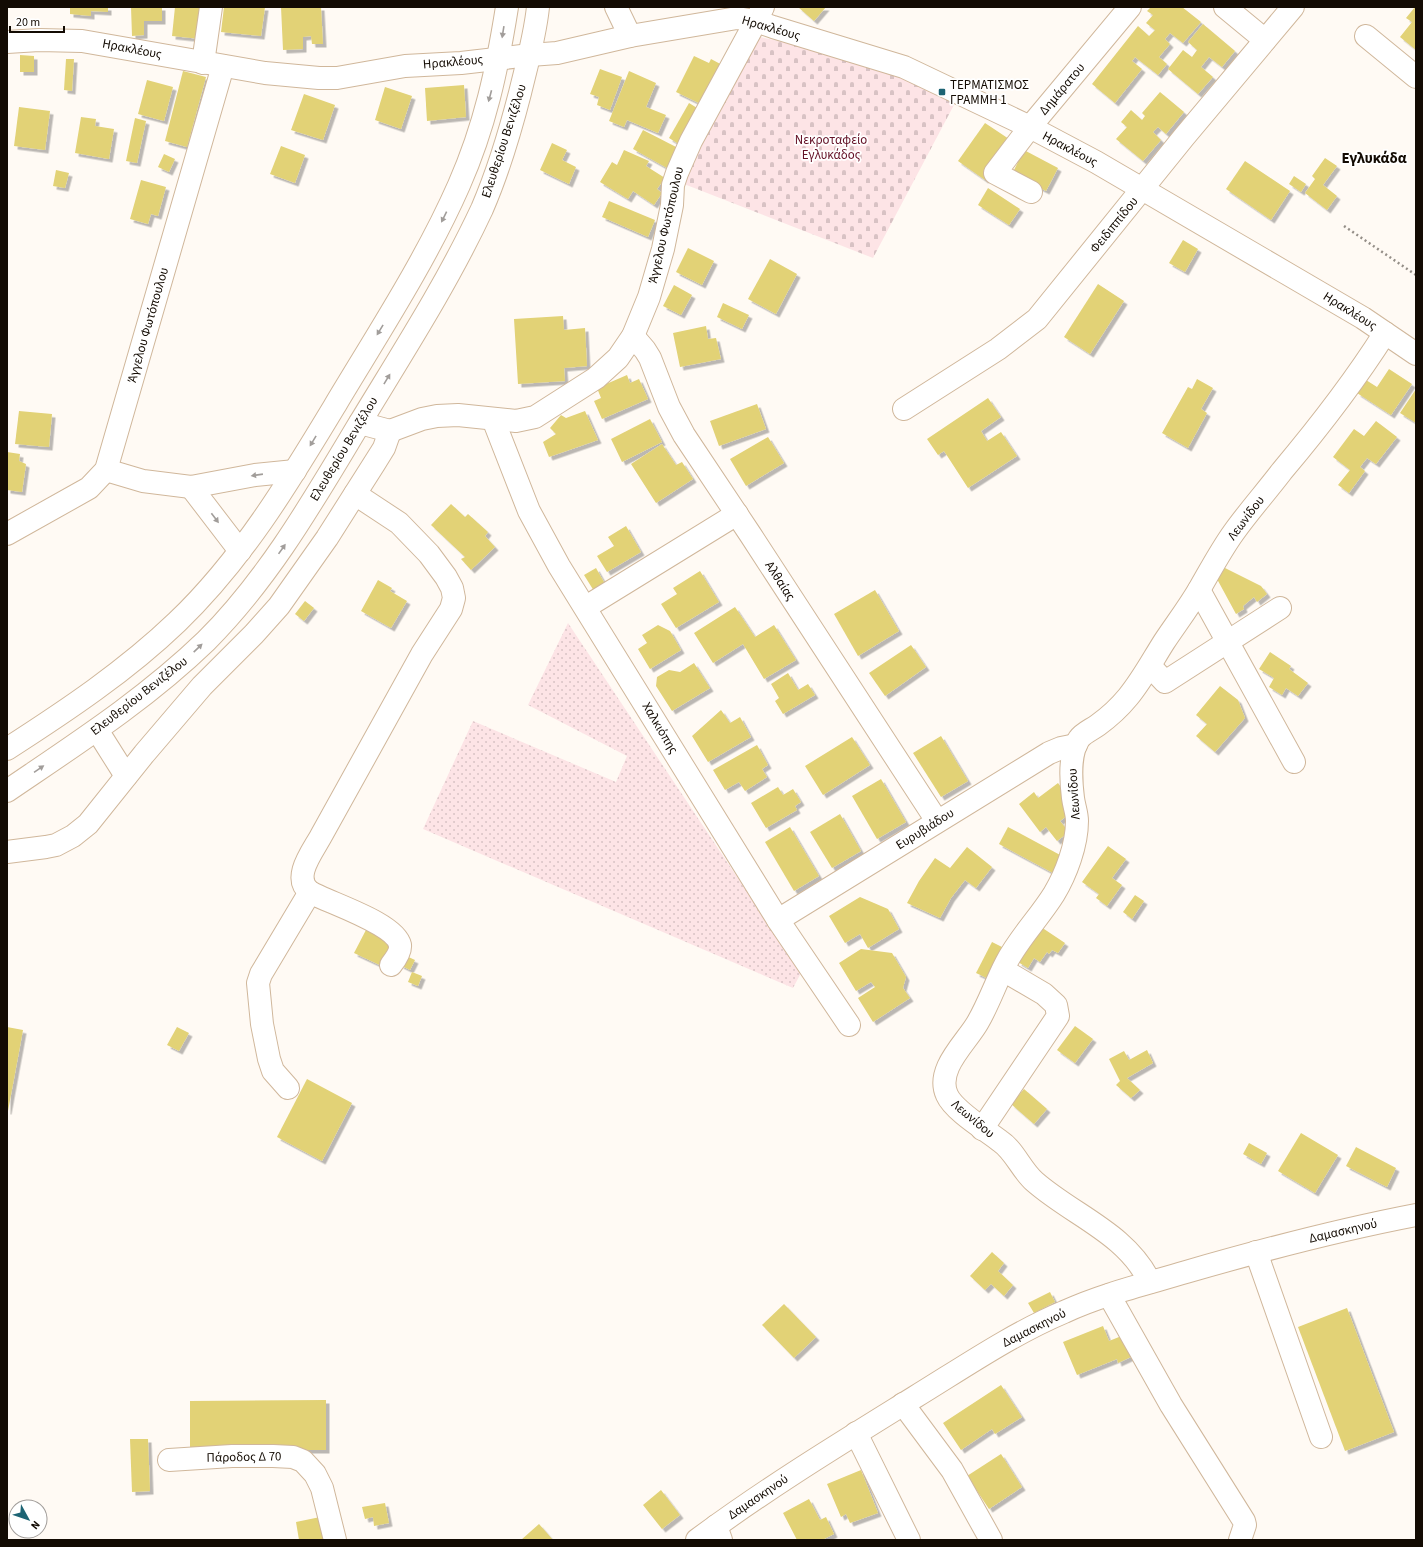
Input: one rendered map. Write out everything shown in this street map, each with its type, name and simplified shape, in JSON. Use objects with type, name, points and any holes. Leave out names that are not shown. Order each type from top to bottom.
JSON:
[{"type":"street","name":"Άγγελου Φωτόπουλου","points":[[7,534],[89,488],[106,470],[213,64],[211,7]]},
{"type":"street","name":"Ελευθερίου Βενιζέλου","points":[[7,749],[101,686],[178,621],[210,588],[240,551],[295,471],[389,315],[442,222],[460,183],[486,112],[499,58],[507,7]]},
{"type":"street","name":"Ελευθερίου Βενιζέλου","points":[[7,791],[97,730],[180,665],[214,632],[244,598],[292,533],[360,423],[440,288],[482,208],[491,187],[506,142],[530,55],[536,28],[538,7]]},
{"type":"street","points":[[616,7],[630,36]]},
{"type":"street","name":"Δημάρατου","points":[[1030,192],[995,173],[1030,127],[1130,7]]},
{"type":"street","points":[[1225,7],[1265,40]]},
{"type":"street","name":"Φειδιππίδου","points":[[904,409],[998,349],[1032,323],[1293,7]]},
{"type":"street","name":"Άγγελου Φωτόπουλου","points":[[390,431],[422,419],[437,416],[458,415],[516,421],[535,417],[604,371],[622,353],[633,336],[649,297],[663,249],[672,205],[673,185],[677,173],[698,128],[759,14]]},
{"type":"street","name":"Ηρακλέους","points":[[7,42],[82,40],[213,64],[296,77],[337,78],[406,66],[461,63],[557,53],[630,36],[759,14],[773,28],[904,67],[1030,127],[1143,189],[1298,280],[1385,333],[1416,354]]},
{"type":"street","points":[[1366,36],[1416,77]]},
{"type":"street","name":"Λεωνίδου","points":[[1150,1282],[1143,1268],[1129,1252],[1106,1232],[1036,1183],[1005,1145],[982,1129],[948,1099],[945,1091],[944,1078],[955,1056],[978,1022],[1002,970],[1022,937],[1060,883],[1070,858],[1077,825],[1073,798],[1072,769],[1076,744],[1080,737],[1109,717],[1118,708],[1150,666],[1234,532],[1347,390],[1385,333]]},
{"type":"street","name":"Αλθαίας","points":[[633,336],[650,358],[669,407],[681,429],[937,821]]},
{"type":"street","name":"Χαλκιόπης","points":[[493,419],[529,511],[559,566],[586,607],[778,920],[849,1025]]},
{"type":"street","points":[[7,852],[56,845],[73,836],[88,824],[144,754],[202,686],[254,634],[279,606],[310,564],[355,494],[380,453],[390,431],[360,423]]},
{"type":"street","points":[[106,470],[143,481],[191,487],[255,475],[295,471]]},
{"type":"street","points":[[191,487],[240,551]]},
{"type":"street","points":[[355,494],[399,523],[429,554],[446,577],[452,588],[454,598],[451,608],[419,661],[308,860],[302,874],[302,880],[306,889],[310,892],[364,916],[390,932],[397,939],[400,946],[391,965]]},
{"type":"street","points":[[586,607],[737,514]]},
{"type":"street","points":[[1198,590],[1294,762]]},
{"type":"street","points":[[1150,666],[1165,682],[1280,608]]},
{"type":"street","points":[[97,730],[126,776]]},
{"type":"street","name":"Ευρυβιάδου","points":[[778,920],[1049,753],[1060,748],[1076,744]]},
{"type":"street","points":[[288,1088],[273,1071],[269,1059],[262,1024],[258,983],[261,974],[310,892]]},
{"type":"street","points":[[982,1129],[1058,1016],[1056,1005],[1044,994],[1002,970]]},
{"type":"street","name":"Δαμασκηνού","points":[[697,1540],[718,1533],[800,1468],[856,1433],[982,1356],[1033,1327],[1067,1310],[1150,1282],[1256,1252],[1351,1228],[1416,1215]]},
{"type":"street","points":[[1256,1252],[1321,1437]]},
{"type":"street","points":[[1109,1295],[1171,1405],[1244,1521],[1245,1525],[1240,1540]]},
{"type":"street","points":[[903,1404],[952,1470],[991,1540]]},
{"type":"street","points":[[856,1433],[909,1540]]},
{"type":"street","name":"Πάροδος Δ 70","points":[[170,1460],[232,1456],[273,1456],[293,1458],[303,1462],[315,1474],[322,1488],[335,1540]]},
{"type":"path","points":[[1344,226],[1416,275]]},
{"type":"green space","name":"Νεκροταφείο Εγλυκάδος","points":[[760,37],[808,47],[900,77],[955,103],[873,258],[684,184],[690,158],[751,47]]},
{"type":"green space","points":[[568,623],[801,973],[793,988],[423,829],[473,721],[616,782],[627,756],[528,705]]},
{"type":"building","points":[[70,7],[108,7],[108,12],[91,11],[91,16],[70,14]]},
{"type":"building","points":[[131,7],[162,7],[162,21],[144,21],[144,35],[132,36]]},
{"type":"building","points":[[175,7],[204,7],[201,39],[172,36]]},
{"type":"building","points":[[224,7],[265,7],[261,36],[221,32]]},
{"type":"building","points":[[281,7],[321,7],[323,44],[312,44],[311,36],[303,37],[303,49],[283,50]]},
{"type":"building","points":[[798,7],[826,7],[814,21]]},
{"type":"building","points":[[1151,7],[1182,7],[1201,22],[1183,43],[1170,33],[1165,39],[1170,44],[1159,57],[1167,64],[1158,75],[1135,57],[1132,61],[1142,69],[1115,103],[1092,84],[1138,26],[1149,36],[1155,30],[1146,23],[1153,15],[1147,11]]},
{"type":"building","points":[[1415,7],[1416,50],[1400,37],[1412,22],[1406,18]]},
{"type":"building","points":[[1203,24],[1235,51],[1222,67],[1209,57],[1201,67],[1213,77],[1198,94],[1168,69],[1183,50],[1192,57],[1197,50],[1188,42]]},
{"type":"building","points":[[20,55],[34,56],[34,72],[20,72]]},
{"type":"building","points":[[694,56],[709,63],[711,59],[726,67],[705,106],[676,92]]},
{"type":"building","points":[[66,59],[74,59],[72,91],[64,90]]},
{"type":"building","points":[[600,69],[622,77],[610,110],[597,105],[599,97],[590,94]]},
{"type":"building","points":[[183,71],[206,77],[187,147],[165,141]]},
{"type":"building","points":[[629,71],[656,83],[646,107],[666,115],[658,133],[627,120],[624,127],[609,121]]},
{"type":"building","points":[[147,80],[173,87],[164,121],[138,114]]},
{"type":"building","points":[[464,85],[466,117],[427,121],[425,88]]},
{"type":"building","points":[[385,87],[412,96],[401,129],[375,120]]},
{"type":"building","points":[[1160,92],[1184,112],[1166,134],[1158,127],[1153,132],[1161,140],[1143,161],[1116,139],[1127,127],[1121,122],[1131,110],[1142,120],[1145,116],[1142,113]]},
{"type":"building","points":[[304,94],[335,105],[323,140],[291,130]]},
{"type":"building","points":[[689,103],[702,111],[682,146],[669,138]]},
{"type":"building","points":[[19,107],[50,111],[45,150],[14,146]]},
{"type":"building","points":[[81,117],[96,119],[95,126],[114,129],[109,159],[75,153]]},
{"type":"building","points":[[135,118],[146,121],[137,163],[126,161]]},
{"type":"building","points":[[985,123],[1012,141],[985,180],[958,161]]},
{"type":"building","points":[[643,130],[678,148],[667,168],[633,149]]},
{"type":"building","points":[[552,143],[567,150],[562,160],[576,167],[569,184],[540,170]]},
{"type":"building","points":[[281,146],[305,155],[295,183],[270,174]]},
{"type":"building","points":[[624,150],[649,161],[646,166],[665,178],[657,189],[662,193],[654,205],[633,191],[628,199],[600,182],[612,162],[617,165]]},
{"type":"building","points":[[1024,150],[1058,168],[1046,191],[1012,174]]},
{"type":"building","points":[[164,154],[175,159],[169,172],[158,167]]},
{"type":"building","points":[[1325,158],[1337,166],[1323,185],[1337,196],[1327,210],[1305,193],[1315,179],[1312,176]]},
{"type":"building","points":[[1245,161],[1290,191],[1271,220],[1226,189]]},
{"type":"building","points":[[56,170],[69,173],[65,188],[53,186]]},
{"type":"building","points":[[1294,176],[1306,184],[1301,192],[1289,184]]},
{"type":"building","points":[[141,180],[166,187],[158,216],[151,214],[148,224],[130,219]]},
{"type":"building","points":[[988,188],[1020,209],[1009,225],[978,205]]},
{"type":"building","points":[[609,201],[655,220],[648,237],[602,217]]},
{"type":"building","points":[[1183,240],[1198,249],[1185,272],[1169,263]]},
{"type":"building","points":[[688,248],[714,261],[702,285],[676,272]]},
{"type":"building","points":[[770,259],[797,274],[776,314],[748,299]]},
{"type":"building","points":[[1098,284],[1124,301],[1090,354],[1064,337]]},
{"type":"building","points":[[674,285],[692,295],[681,315],[663,306]]},
{"type":"building","points":[[723,303],[749,315],[742,329],[717,317]]},
{"type":"building","points":[[563,316],[564,330],[585,328],[587,366],[564,368],[565,381],[518,384],[514,319]]},
{"type":"building","points":[[706,326],[708,339],[716,338],[721,359],[680,367],[673,333]]},
{"type":"building","points":[[1389,369],[1412,384],[1391,415],[1357,393],[1366,380],[1377,387]]},
{"type":"building","points":[[627,375],[630,383],[639,379],[648,399],[602,419],[594,401],[601,398],[597,388]]},
{"type":"building","points":[[1197,379],[1213,388],[1201,409],[1207,413],[1188,448],[1162,433],[1188,387],[1192,389]]},
{"type":"building","points":[[1416,389],[1416,423],[1400,413]]},
{"type":"building","points":[[988,398],[1001,417],[981,431],[987,441],[1001,432],[1017,456],[968,488],[944,451],[938,455],[927,439]]},
{"type":"building","points":[[757,404],[766,429],[719,446],[710,421]]},
{"type":"building","points":[[19,411],[52,414],[49,447],[15,444]]},
{"type":"building","points":[[585,411],[598,440],[549,457],[543,442],[556,434],[550,428],[561,415],[566,418]]},
{"type":"building","points":[[650,419],[662,442],[622,462],[611,439]]},
{"type":"building","points":[[1376,421],[1397,437],[1376,464],[1367,458],[1360,467],[1365,471],[1349,493],[1338,485],[1350,470],[1333,457],[1354,429],[1364,436]]},
{"type":"building","points":[[768,437],[784,463],[746,486],[730,459]]},
{"type":"building","points":[[662,444],[676,465],[682,462],[693,479],[656,503],[631,464]]},
{"type":"building","points":[[7,452],[20,454],[19,461],[26,464],[22,492],[7,490]]},
{"type":"building","points":[[451,504],[465,517],[468,514],[488,532],[485,536],[495,547],[471,570],[461,559],[465,557],[431,525]]},
{"type":"building","points":[[626,526],[641,552],[607,572],[597,556],[614,546],[608,537]]},
{"type":"building","points":[[1223,567],[1261,586],[1267,594],[1257,602],[1254,597],[1243,606],[1244,609],[1236,614],[1217,579]]},
{"type":"building","points":[[596,568],[605,584],[594,591],[584,575]]},
{"type":"building","points":[[700,571],[719,602],[676,628],[661,604],[677,594],[673,588]]},
{"type":"building","points":[[378,580],[392,588],[390,591],[407,601],[391,628],[361,611]]},
{"type":"building","points":[[875,590],[899,631],[858,656],[834,614]]},
{"type":"building","points":[[305,601],[314,608],[304,621],[295,614]]},
{"type":"building","points":[[735,607],[755,637],[774,625],[796,660],[764,679],[743,644],[713,663],[694,633]]},
{"type":"building","points":[[658,625],[670,631],[681,650],[650,669],[638,649],[647,643],[642,635]]},
{"type":"building","points":[[911,645],[926,667],[885,696],[869,673]]},
{"type":"building","points":[[1270,652],[1291,666],[1289,669],[1308,683],[1298,696],[1286,688],[1282,695],[1269,687],[1274,678],[1259,669]]},
{"type":"building","points":[[694,663],[710,688],[672,711],[656,686],[657,677],[669,670],[680,672]]},
{"type":"building","points":[[788,673],[798,690],[808,684],[815,695],[783,714],[775,701],[779,698],[771,684]]},
{"type":"building","points":[[1220,686],[1238,700],[1245,718],[1215,752],[1196,736],[1207,724],[1196,715]]},
{"type":"building","points":[[721,710],[730,723],[740,717],[751,737],[708,762],[692,736]]},
{"type":"building","points":[[941,736],[968,781],[941,797],[913,753]]},
{"type":"building","points":[[852,737],[870,765],[823,795],[805,766]]},
{"type":"building","points":[[757,745],[768,765],[762,769],[767,777],[745,791],[739,782],[725,790],[713,770]]},
{"type":"building","points":[[881,779],[906,822],[877,839],[852,796]]},
{"type":"building","points":[[1058,783],[1066,794],[1068,815],[1060,821],[1069,832],[1057,841],[1046,827],[1040,832],[1019,804],[1034,792],[1038,798]]},
{"type":"building","points":[[778,787],[783,795],[793,789],[801,802],[795,806],[797,810],[766,828],[751,803]]},
{"type":"building","points":[[840,814],[861,851],[832,868],[810,832]]},
{"type":"building","points":[[790,827],[819,876],[794,891],[765,842]]},
{"type":"building","points":[[1008,827],[1062,856],[1053,873],[999,844]]},
{"type":"building","points":[[1108,846],[1126,859],[1112,878],[1122,885],[1107,906],[1096,898],[1099,894],[1082,882]]},
{"type":"building","points":[[967,847],[992,867],[976,888],[965,880],[951,898],[940,918],[907,903],[919,881],[935,858],[950,868]]},
{"type":"building","points":[[1135,895],[1144,901],[1132,919],[1123,912]]},
{"type":"building","points":[[860,897],[888,909],[899,929],[868,948],[860,934],[845,943],[829,916]]},
{"type":"building","points":[[1041,927],[1065,943],[1058,953],[1052,950],[1049,954],[1047,952],[1040,962],[1034,958],[1028,968],[1018,962]]},
{"type":"building","points":[[367,928],[396,943],[384,967],[354,953]]},
{"type":"building","points":[[992,942],[1006,949],[991,980],[976,973]]},
{"type":"building","points":[[861,949],[892,953],[906,977],[903,988],[910,998],[873,1022],[858,998],[875,987],[871,982],[856,991],[839,963]]},
{"type":"building","points":[[404,955],[415,960],[410,970],[400,965]]},
{"type":"building","points":[[412,972],[422,976],[418,986],[408,982]]},
{"type":"building","points":[[1075,1026],[1093,1039],[1075,1063],[1057,1050]]},
{"type":"building","points":[[7,1027],[23,1030],[8,1111],[7,1111]]},
{"type":"building","points":[[177,1027],[189,1033],[179,1051],[167,1045]]},
{"type":"building","points":[[1147,1050],[1153,1063],[1127,1078],[1140,1090],[1131,1098],[1116,1085],[1120,1081],[1109,1059],[1124,1051],[1129,1060]]},
{"type":"building","points":[[307,1079],[352,1103],[322,1161],[277,1137]]},
{"type":"building","points":[[1024,1089],[1047,1109],[1034,1124],[1011,1104]]},
{"type":"building","points":[[1301,1133],[1338,1155],[1315,1193],[1278,1171]]},
{"type":"building","points":[[1249,1143],[1267,1153],[1261,1164],[1243,1154]]},
{"type":"building","points":[[1356,1147],[1396,1168],[1387,1187],[1346,1166]]},
{"type":"building","points":[[992,1252],[1004,1263],[998,1271],[1013,1285],[1004,1296],[991,1284],[985,1290],[970,1276]]},
{"type":"building","points":[[1050,1292],[1055,1302],[1034,1313],[1028,1303]]},
{"type":"building","points":[[784,1304],[816,1337],[794,1358],[762,1325]]},
{"type":"building","points":[[1347,1308],[1394,1432],[1345,1451],[1298,1327]]},
{"type":"building","points":[[1103,1326],[1109,1341],[1124,1335],[1133,1356],[1118,1363],[1117,1359],[1077,1375],[1063,1342]]},
{"type":"building","points":[[1001,1385],[1022,1417],[995,1434],[992,1429],[961,1450],[943,1423]]},
{"type":"building","points":[[326,1400],[326,1450],[190,1450],[190,1401]]},
{"type":"building","points":[[130,1439],[148,1439],[150,1491],[132,1492]]},
{"type":"building","points":[[1001,1454],[1022,1487],[989,1509],[967,1476]]},
{"type":"building","points":[[861,1470],[878,1513],[850,1523],[846,1514],[841,1517],[827,1484]]},
{"type":"building","points":[[661,1490],[680,1515],[662,1529],[643,1505]]},
{"type":"building","points":[[809,1499],[820,1520],[826,1517],[834,1534],[822,1540],[797,1540],[783,1513]]},
{"type":"building","points":[[385,1503],[389,1523],[374,1526],[373,1517],[365,1519],[362,1507]]},
{"type":"building","points":[[325,1516],[329,1540],[299,1540],[296,1522]]},
{"type":"building","points":[[539,1524],[553,1540],[521,1540]]},
{"type":"place","name":"ΤΕΡΜΑΤΙΣΜΟΣ ΓΡΑΜΜΗ 1","points":[[942,92]]},
{"type":"district","name":"Εγλυκάδα","points":[[1374,158]]}]
